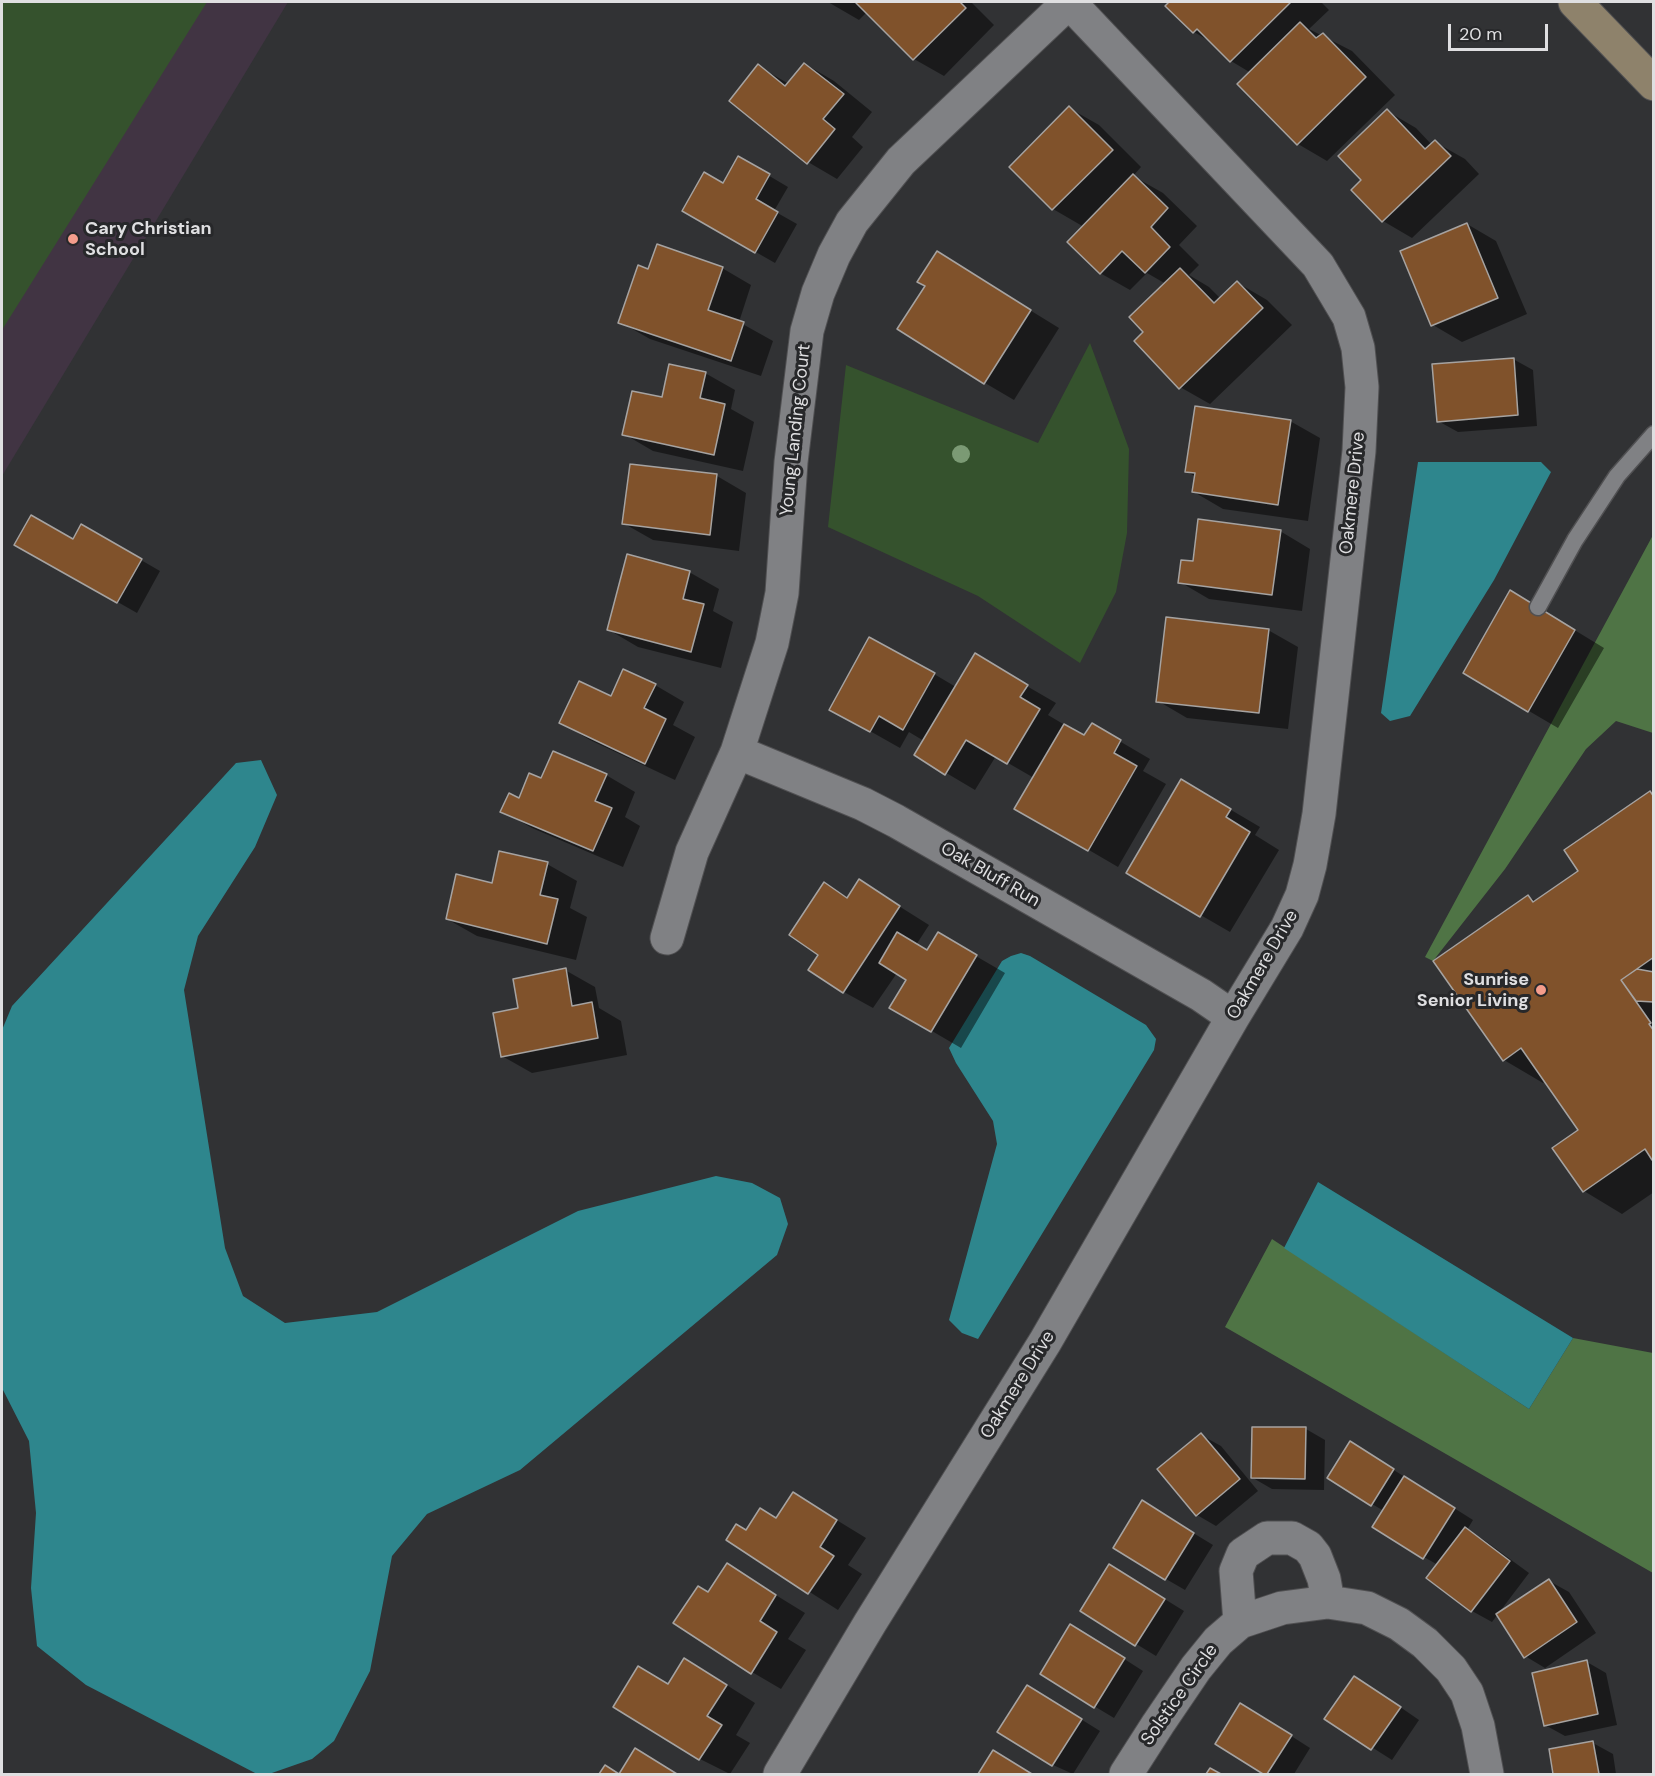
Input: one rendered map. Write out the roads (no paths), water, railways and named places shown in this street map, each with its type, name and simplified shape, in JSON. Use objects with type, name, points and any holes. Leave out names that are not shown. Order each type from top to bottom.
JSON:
[{"type":"main road","points":[[1575,2],[1653,84]]},
{"type":"street","name":"Young Landing Court","points":[[667,938],[692,852],[737,752],[772,643],[782,593],[791,462],[807,331],[818,293],[830,265],[852,222],[901,161],[1069,2]]},
{"type":"street","name":"Oakmere Drive","points":[[780,1774],[870,1623],[1045,1342],[1287,928],[1302,895],[1319,814],[1359,451],[1362,387],[1358,348],[1349,317],[1318,265],[1069,2]]},
{"type":"street","name":"Oak Bluff Run","points":[[737,752],[863,804],[896,821],[1201,996],[1233,1017]]},
{"type":"street","points":[[1240,1622],[1236,1571],[1243,1554],[1267,1538],[1292,1538],[1308,1547],[1315,1556],[1324,1579],[1328,1602]]},
{"type":"street","name":"Solstice Circle","points":[[1126,1774],[1197,1668],[1218,1641],[1240,1622],[1282,1608],[1328,1602],[1367,1608],[1400,1624],[1425,1643],[1451,1669],[1467,1693],[1478,1726],[1487,1774]]},
{"type":"lane","points":[[1538,607],[1575,540],[1617,476],[1653,434]]},
{"type":"water","points":[[1418,462],[1541,462],[1551,472],[1494,580],[1410,716],[1390,721],[1381,713]]},
{"type":"water","points":[[261,760],[277,795],[255,847],[198,936],[184,990],[225,1248],[243,1296],[285,1323],[377,1312],[578,1211],[716,1176],[752,1183],[780,1198],[788,1224],[777,1255],[520,1470],[427,1514],[392,1556],[370,1671],[334,1741],[312,1759],[269,1774],[257,1774],[86,1685],[37,1646],[31,1588],[36,1513],[29,1441],[2,1388],[2,1030],[12,1006],[236,763]]},
{"type":"water","points":[[1021,953],[1030,956],[1146,1025],[1156,1039],[1154,1050],[978,1339],[962,1333],[949,1320],[997,1144],[993,1121],[949,1048],[1002,961]]},
{"type":"water","points":[[1318,1182],[1573,1338],[1529,1409],[1284,1248]]},
{"type":"place","name":"Cary Christian School","points":[[73,239]]},
{"type":"place","name":"Sunrise Senior Living","points":[[1541,990]]}]
